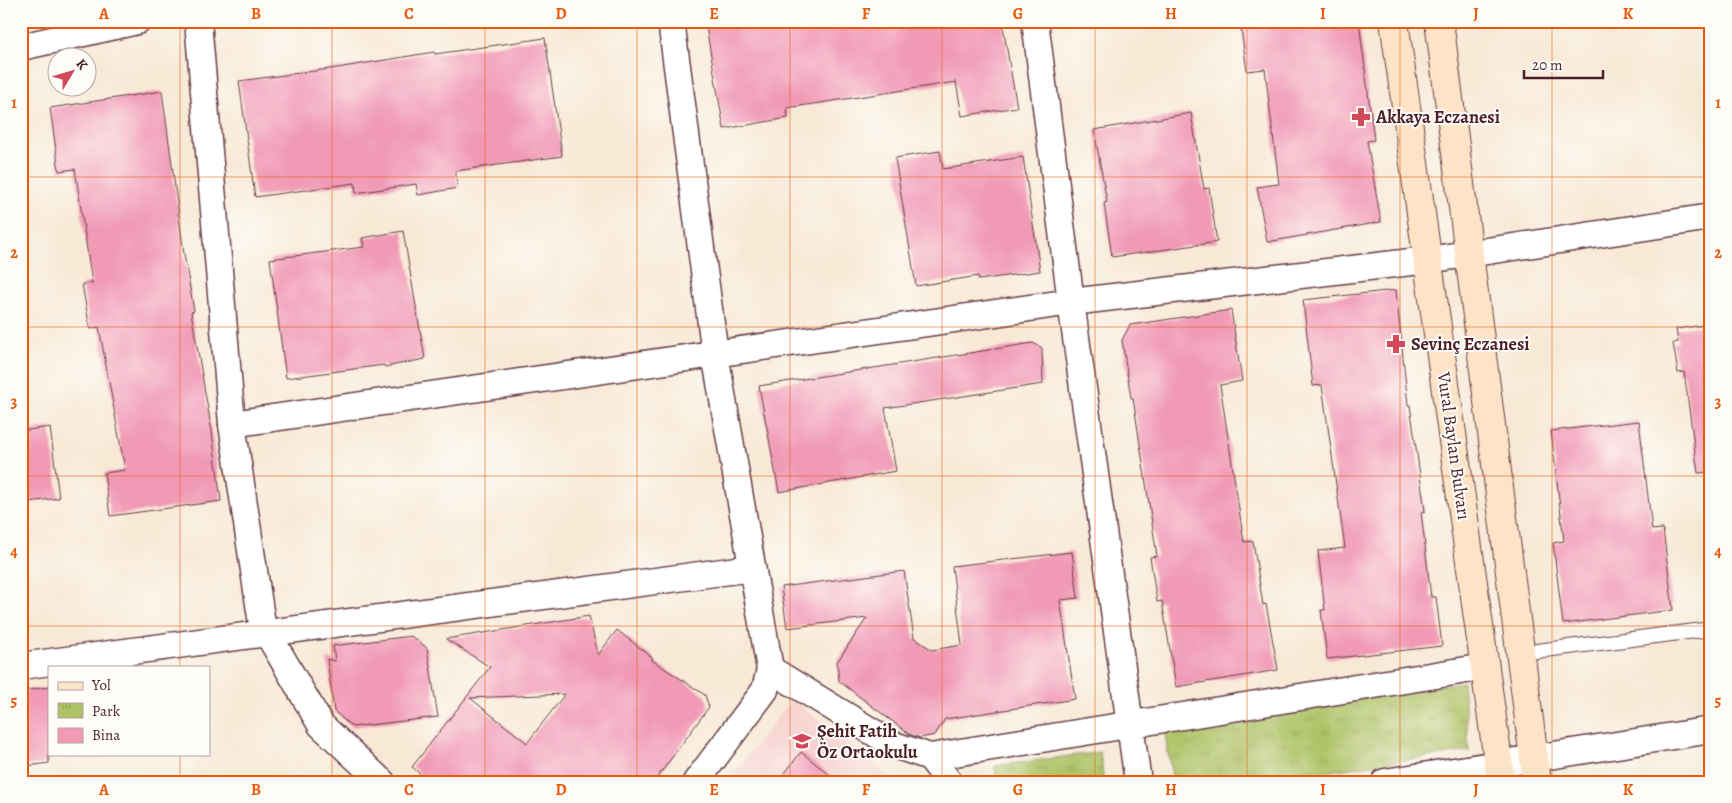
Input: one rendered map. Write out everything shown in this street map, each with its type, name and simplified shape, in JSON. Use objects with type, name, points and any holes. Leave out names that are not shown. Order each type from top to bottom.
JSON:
[{"type":"main road","name":"Vural Baylan Bulvarı","points":[[1394,21],[1500,773]]},
{"type":"main road","points":[[1439,21],[1536,770]]},
{"type":"street","points":[[21,47],[137,21]]},
{"type":"street","points":[[198,21],[232,424],[262,624],[321,726],[382,782]]},
{"type":"street","points":[[671,21],[716,354],[770,669],[765,690],[696,782]]},
{"type":"street","points":[[1035,21],[1138,782]]},
{"type":"street","points":[[232,424],[1072,302],[1428,260],[1711,217]]},
{"type":"street","points":[[21,666],[752,568]]},
{"type":"street","points":[[770,669],[894,745],[930,757],[1486,667]]},
{"type":"street","points":[[1385,782],[1536,770],[1711,730]]},
{"type":"street","points":[[930,757],[949,782]]},
{"type":"lane","points":[[1521,653],[1711,629]]},
{"type":"shaded area","name":"Şehit Fatih Öz Ortaokulu","points":[[792,699],[896,782],[727,782]]},
{"type":"green space","points":[[1463,682],[1469,751],[1256,782],[1173,782],[1164,729]]},
{"type":"green space","points":[[1100,752],[1104,782],[997,782],[995,766]]},
{"type":"building","points":[[705,21],[1002,21],[1017,107],[962,116],[956,82],[787,108],[788,118],[724,129]]},
{"type":"building","points":[[1240,21],[1359,21],[1374,140],[1367,141],[1381,222],[1267,242],[1257,187],[1279,184],[1265,69],[1247,71]]},
{"type":"building","points":[[545,38],[562,156],[455,171],[458,188],[418,195],[416,184],[356,193],[355,183],[255,197],[239,81],[337,68],[434,52],[435,54]]},
{"type":"building","points":[[162,91],[184,254],[194,311],[191,312],[212,432],[221,501],[110,516],[104,473],[125,470],[99,327],[90,329],[82,284],[92,283],[75,169],[59,171],[50,108]]},
{"type":"building","points":[[1191,113],[1204,189],[1209,188],[1217,242],[1112,257],[1104,203],[1107,202],[1094,130]]},
{"type":"building","points":[[940,151],[943,169],[1023,157],[1040,271],[979,280],[978,276],[916,286],[895,158]]},
{"type":"building","points":[[403,231],[425,359],[385,367],[384,365],[286,378],[270,259],[364,247],[362,238]]},
{"type":"building","points":[[1396,290],[1408,405],[1410,405],[1425,511],[1421,512],[1431,597],[1436,597],[1442,646],[1327,659],[1321,610],[1325,610],[1318,551],[1345,548],[1322,385],[1313,386],[1303,300]]},
{"type":"building","points":[[1231,310],[1242,381],[1220,385],[1244,542],[1253,541],[1263,605],[1266,604],[1278,670],[1176,687],[1162,601],[1157,602],[1150,557],[1157,556],[1133,398],[1131,398],[1122,340],[1130,325]]},
{"type":"building","points":[[1711,324],[1711,472],[1698,473],[1684,372],[1678,373],[1673,343],[1678,342],[1676,329]]},
{"type":"building","points":[[1033,343],[1042,348],[1043,384],[885,408],[896,471],[779,492],[759,386]]},
{"type":"building","points":[[1639,421],[1652,530],[1663,529],[1673,610],[1563,624],[1553,543],[1564,541],[1551,431]]},
{"type":"building","points":[[50,427],[59,498],[21,503],[21,431]]},
{"type":"building","points":[[1072,552],[1078,598],[1060,600],[1075,699],[945,719],[935,735],[920,738],[909,734],[839,681],[837,662],[867,618],[787,628],[781,587],[904,571],[914,638],[932,650],[962,645],[952,566]]},
{"type":"building","points":[[589,616],[598,655],[617,630],[653,658],[652,660],[705,695],[709,707],[654,782],[430,782],[412,767],[490,667],[446,639]],"holes":[[[565,694],[527,743],[470,698]]]},
{"type":"building","points":[[411,636],[427,648],[438,717],[352,727],[334,711],[327,659],[335,661],[333,646]]},
{"type":"building","points":[[48,687],[49,763],[21,767],[21,691]]},
{"type":"building","points":[[801,752],[839,782],[778,782]]},
{"type":"place","name":"Akkaya Eczanesi","points":[[1361,117]]},
{"type":"place","name":"Sevinç Eczanesi","points":[[1396,344]]},
{"type":"place","name":"Şehit Fatih Öz Ortaokulu","points":[[802,741]]}]
